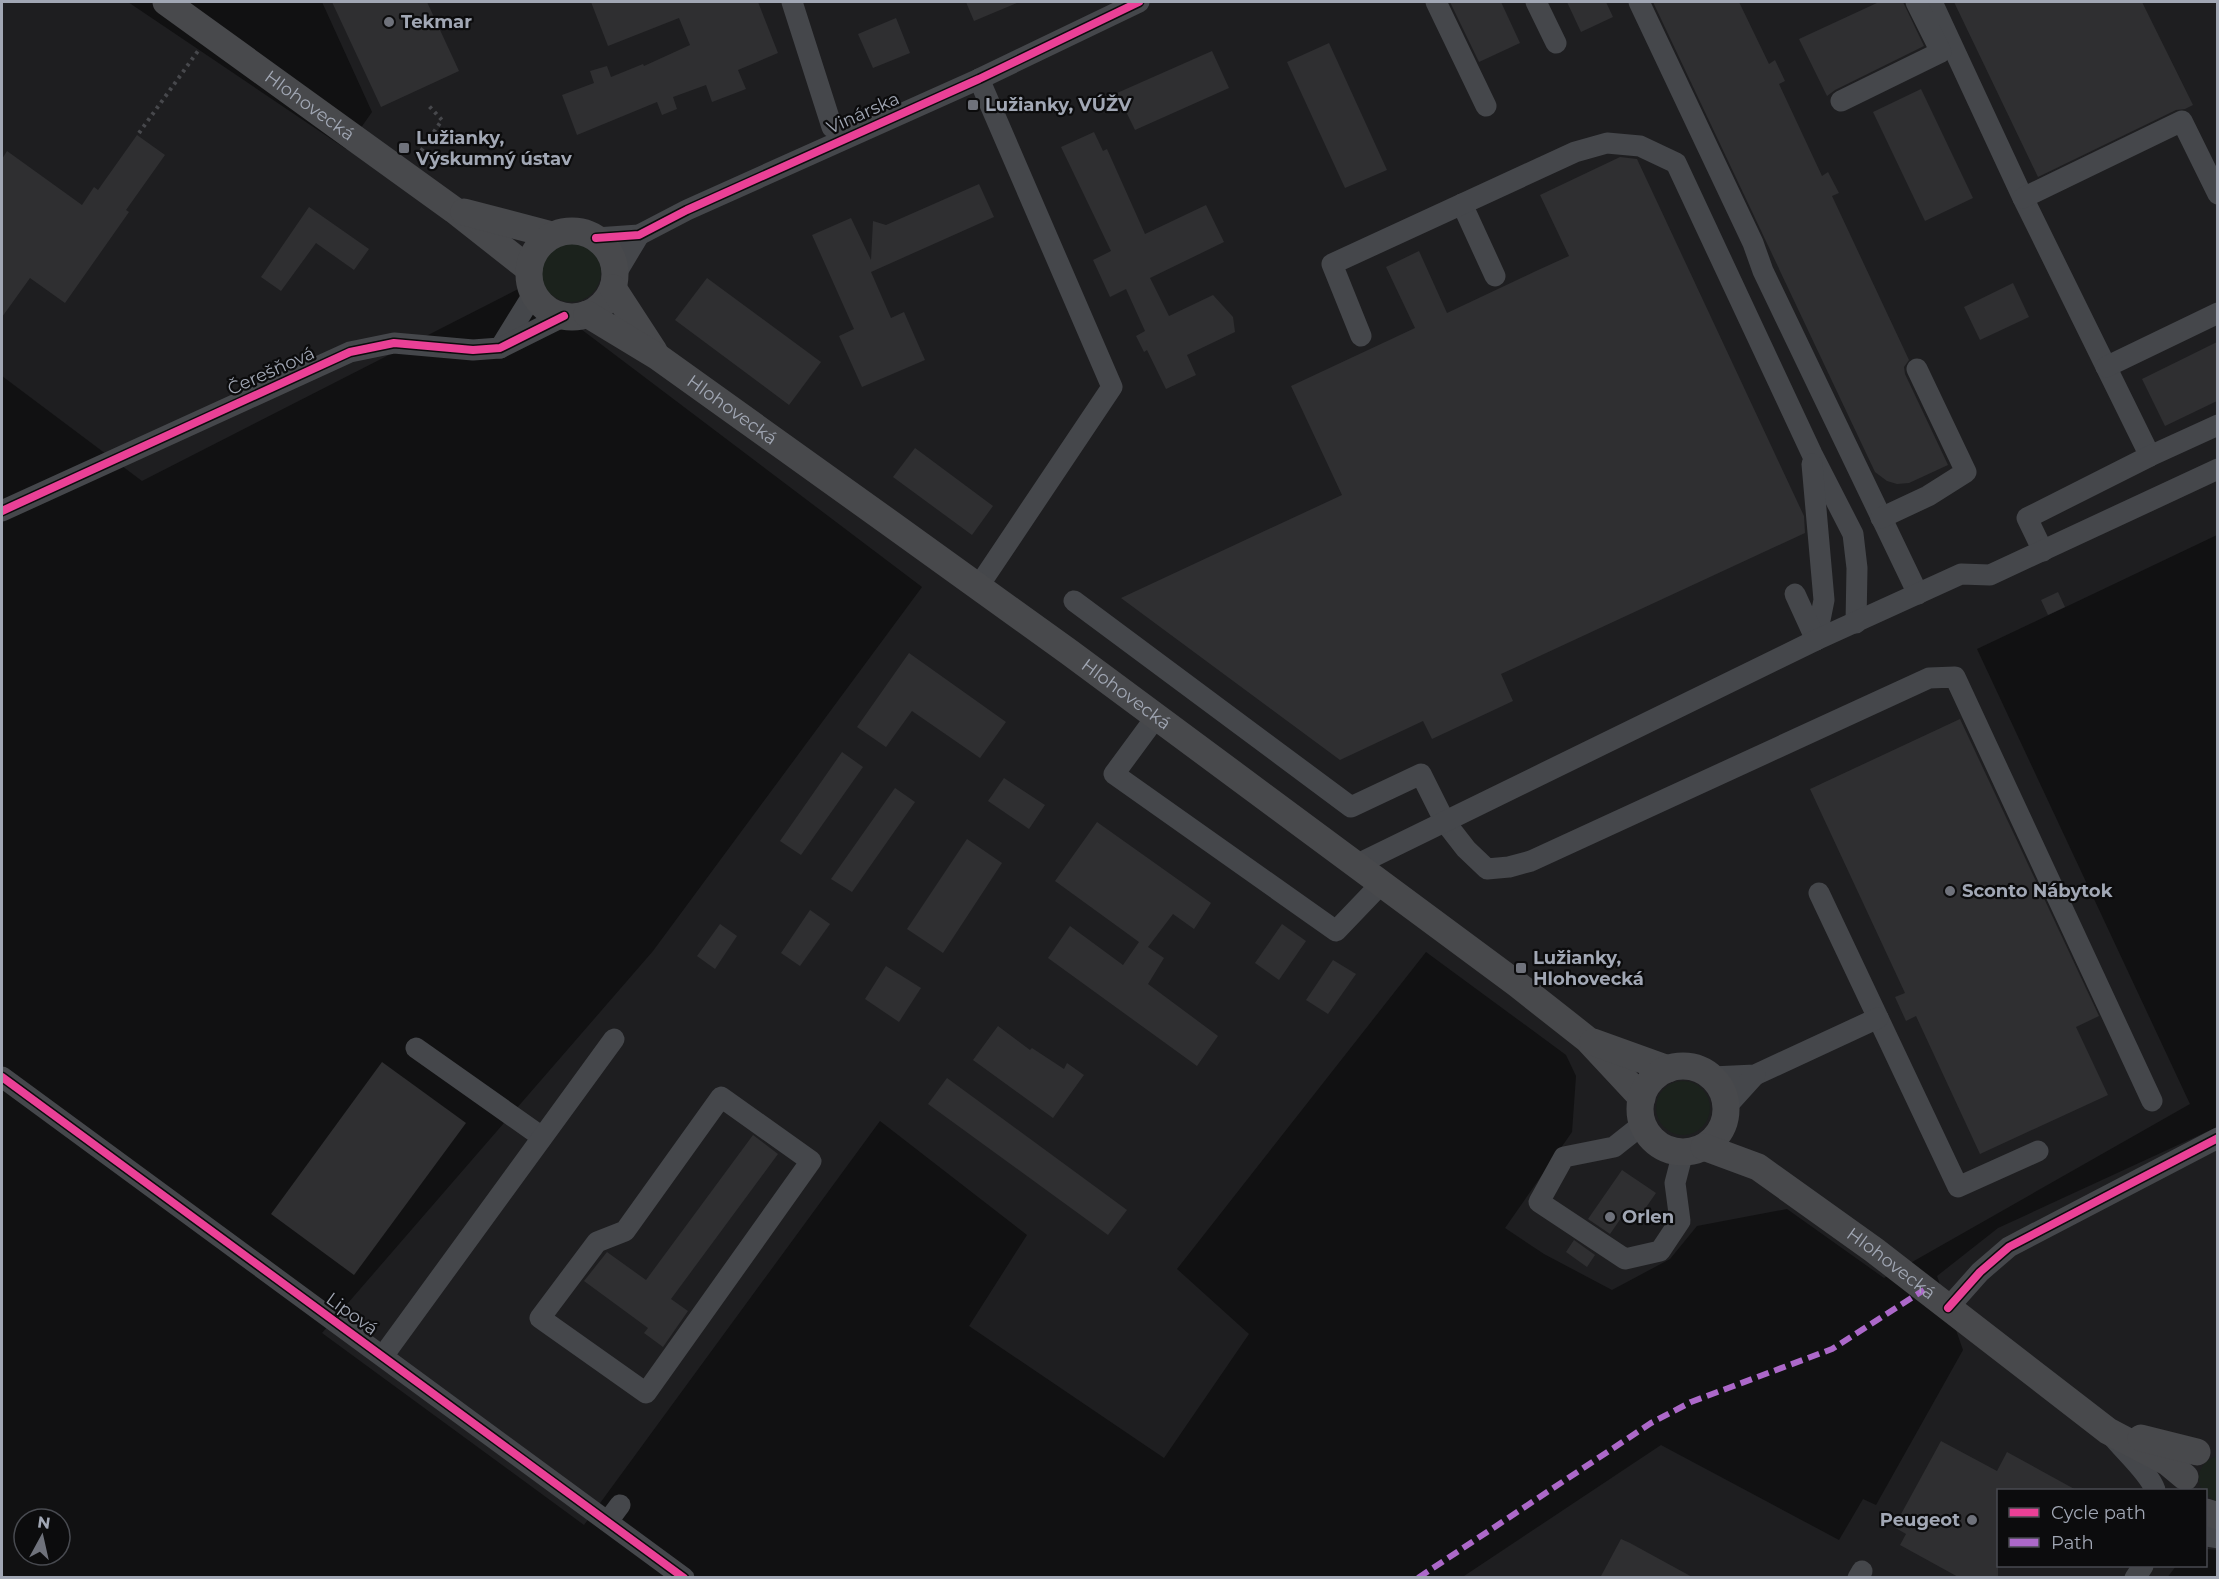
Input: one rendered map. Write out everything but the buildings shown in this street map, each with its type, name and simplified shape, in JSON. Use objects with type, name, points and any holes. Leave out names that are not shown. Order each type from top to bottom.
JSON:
[{"type":"main road","name":"Hlohovecká","points":[[166,2],[454,210],[531,281]]},
{"type":"main road","name":"Hlohovecká","points":[[454,210],[552,235]]},
{"type":"main road","points":[[572,231],[586,233],[596,238],[610,254],[614,281],[603,304],[575,315],[546,308],[531,281],[534,253],[539,246],[552,235],[572,231]]},
{"type":"main road","name":"Hlohovecká","points":[[614,281],[658,357]]},
{"type":"main road","name":"Hlohovecká","points":[[575,315],[658,357],[978,587],[1517,984],[1588,1040],[1642,1111],[1647,1133],[1662,1147],[1693,1150],[1758,1167],[1874,1250],[2108,1431],[2167,1462],[2186,1486]]},
{"type":"main road","name":"Hlohovecká","points":[[1588,1040],[1668,1069],[1691,1067],[1712,1077],[1722,1091],[1726,1114],[1758,1167]]},
{"type":"main road","points":[[1642,1111],[1653,1078],[1668,1069]]},
{"type":"main road","points":[[1693,1150],[1716,1138],[1726,1114]]},
{"type":"main road","name":"Hlohovecká","points":[[2108,1431],[2207,1447]]},
{"type":"main road","points":[[2186,1486],[2191,1459],[2207,1447]]},
{"type":"street","points":[[792,2],[832,128],[860,131]]},
{"type":"street","name":"Vinárska","points":[[596,238],[639,235],[687,210],[979,79],[1139,2]]},
{"type":"street","points":[[1436,2],[1486,106]]},
{"type":"street","points":[[1536,2],[1556,43]]},
{"type":"street","points":[[1639,2],[1753,243],[1763,271],[1918,594]]},
{"type":"street","points":[[1841,101],[1941,52],[1916,2]]},
{"type":"street","points":[[1932,2],[2023,198],[2150,456]]},
{"type":"street","points":[[978,587],[1112,387],[979,79]]},
{"type":"street","points":[[2023,198],[2182,121],[2217,194]]},
{"type":"street","points":[[1361,336],[1332,264],[1575,152],[1607,143],[1640,147],[1677,163],[1812,454],[1853,534],[1857,568],[1856,623]]},
{"type":"street","points":[[1462,204],[1495,276]]},
{"type":"street","points":[[614,281],[639,235]]},
{"type":"street","points":[[500,348],[531,281]]},
{"type":"street","points":[[2106,367],[2217,313]]},
{"type":"street","name":"Čerešňová","points":[[2,511],[350,351],[394,343],[473,350],[500,348],[575,315]]},
{"type":"street","points":[[1881,518],[1928,496],[1966,472],[1917,369]]},
{"type":"street","points":[[2043,551],[2027,518],[2217,425]]},
{"type":"street","points":[[1812,454],[1824,600],[1816,640]]},
{"type":"street","points":[[1356,865],[1816,640],[1961,574],[1990,575],[2217,469]]},
{"type":"street","points":[[1795,594],[1816,640]]},
{"type":"street","points":[[1074,601],[1351,807],[1421,774],[1445,822],[1466,849],[1487,868],[1509,867],[1531,861],[1929,678],[1955,677],[2152,1101]]},
{"type":"street","points":[[1156,717],[1114,774],[1336,931],[1382,884]]},
{"type":"street","points":[[1819,893],[1958,1187],[2038,1151]]},
{"type":"street","points":[[1712,1077],[1755,1075],[1878,1018]]},
{"type":"street","points":[[383,1356],[614,1039]]},
{"type":"street","points":[[416,1048],[542,1137]]},
{"type":"street","points":[[1726,1114],[1755,1075]]},
{"type":"street","name":"Lipová","points":[[2,1077],[383,1356],[614,1513],[684,1578]]},
{"type":"street","points":[[721,1097],[811,1161],[646,1393],[540,1318],[597,1242],[625,1232],[721,1097]]},
{"type":"street","points":[[1642,1111],[1614,1147],[1564,1157],[1539,1202],[1625,1259],[1660,1251],[1680,1221],[1674,1183],[1693,1150]]},
{"type":"street","points":[[1948,1308],[1980,1272],[2009,1247],[2217,1138]]},
{"type":"street","points":[[2108,1431],[2129,1458],[2148,1476],[2154,1489]]},
{"type":"path","points":[[139,133],[201,46]]},
{"type":"path","points":[[417,158],[442,120],[429,106]]},
{"type":"shaded area","points":[[2,2],[128,2],[346,149],[372,112],[322,2],[2217,2],[2217,535],[1977,649],[2190,1104],[1884,1278],[1787,1209],[1697,1226],[1670,1259],[1612,1290],[1544,1254],[1505,1228],[1572,1132],[1576,1076],[1566,1055],[1426,952],[1177,1269],[1249,1334],[1164,1458],[969,1326],[1027,1235],[880,1121],[584,1525],[322,1333],[653,951],[922,587],[524,286],[142,481],[2,376]]},
{"type":"shaded area","points":[[571,242],[592,251],[601,272],[592,293],[571,302],[550,293],[541,272],[550,251]]},
{"type":"shaded area","points":[[1683,1081],[1693,1083],[1702,1089],[1708,1098],[1710,1108],[1708,1118],[1702,1127],[1693,1133],[1683,1135],[1673,1133],[1664,1127],[1658,1118],[1656,1108],[1658,1098],[1664,1089],[1673,1083]]},
{"type":"shaded area","points":[[2217,1127],[2217,1550],[2207,1549],[2207,1489],[1997,1489],[1997,1567],[2175,1567],[2167,1578],[1461,1578],[1661,1445],[1839,1540],[1863,1499],[1876,1505],[1963,1350],[1937,1276],[1998,1228]]},
{"type":"shaded area","points":[[2217,1456],[2217,1502],[2207,1496],[2207,1489],[2202,1489],[2199,1479],[2201,1469]]},
{"type":"marked path","points":[[1418,1578],[1651,1423],[1691,1402],[1832,1349],[1924,1290]]},
{"type":"cycle path","points":[[596,238],[639,235],[687,210],[979,79],[1139,2]]},
{"type":"cycle path","points":[[2,511],[350,352],[394,343],[473,350],[500,348],[564,316]]},
{"type":"cycle path","points":[[2,1077],[684,1578]]},
{"type":"cycle path","points":[[1948,1308],[1980,1272],[2009,1247],[2218,1138]]},
{"type":"place","name":"Tekmar","points":[[389,22]]},
{"type":"place","name":"Lužianky, VÚŽV","points":[[973,105]]},
{"type":"place","name":"Lužianky, Výskumný ústav","points":[[404,148]]},
{"type":"place","name":"Sconto Nábytok","points":[[1950,891]]},
{"type":"place","name":"Lužianky, Hlohovecká","points":[[1521,968]]},
{"type":"place","name":"Orlen","points":[[1610,1217]]},
{"type":"place","name":"Peugeot","points":[[1972,1520]]}]
